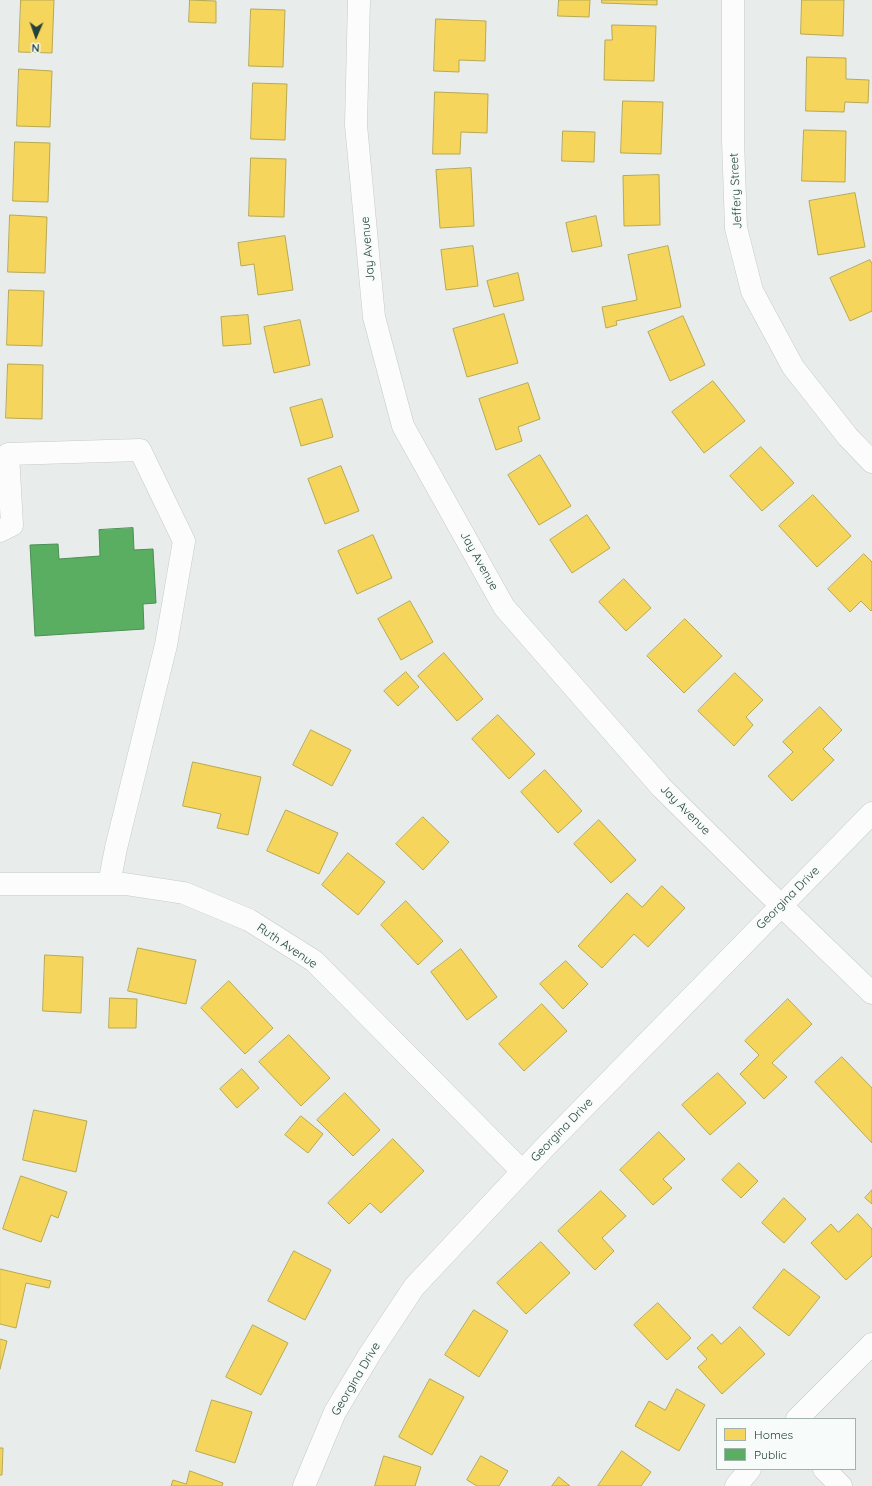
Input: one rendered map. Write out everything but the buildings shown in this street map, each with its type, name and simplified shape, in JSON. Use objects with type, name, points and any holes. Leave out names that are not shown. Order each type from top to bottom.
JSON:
[{"type":"street","name":"Jay Avenue","points":[[359,0],[356,125],[374,317],[403,426],[504,607],[661,787],[781,906],[872,993]]},
{"type":"street","name":"Jeffery Street","points":[[733,0],[733,140],[736,228],[752,291],[793,367],[848,437],[872,462]]},
{"type":"street","points":[[0,531],[12,525],[8,454],[140,450],[184,541],[166,645],[116,848],[109,884]]},
{"type":"street","name":"Georgina Drive","points":[[304,1486],[335,1412],[371,1352],[414,1287],[522,1172],[872,813]]},
{"type":"street","name":"Ruth Avenue","points":[[0,884],[125,884],[184,893],[249,920],[314,962],[522,1172]]},
{"type":"street","points":[[798,1418],[872,1344]]},
{"type":"street","points":[[736,1486],[749,1470]]},
{"type":"street","points":[[825,1470],[841,1486]]}]
